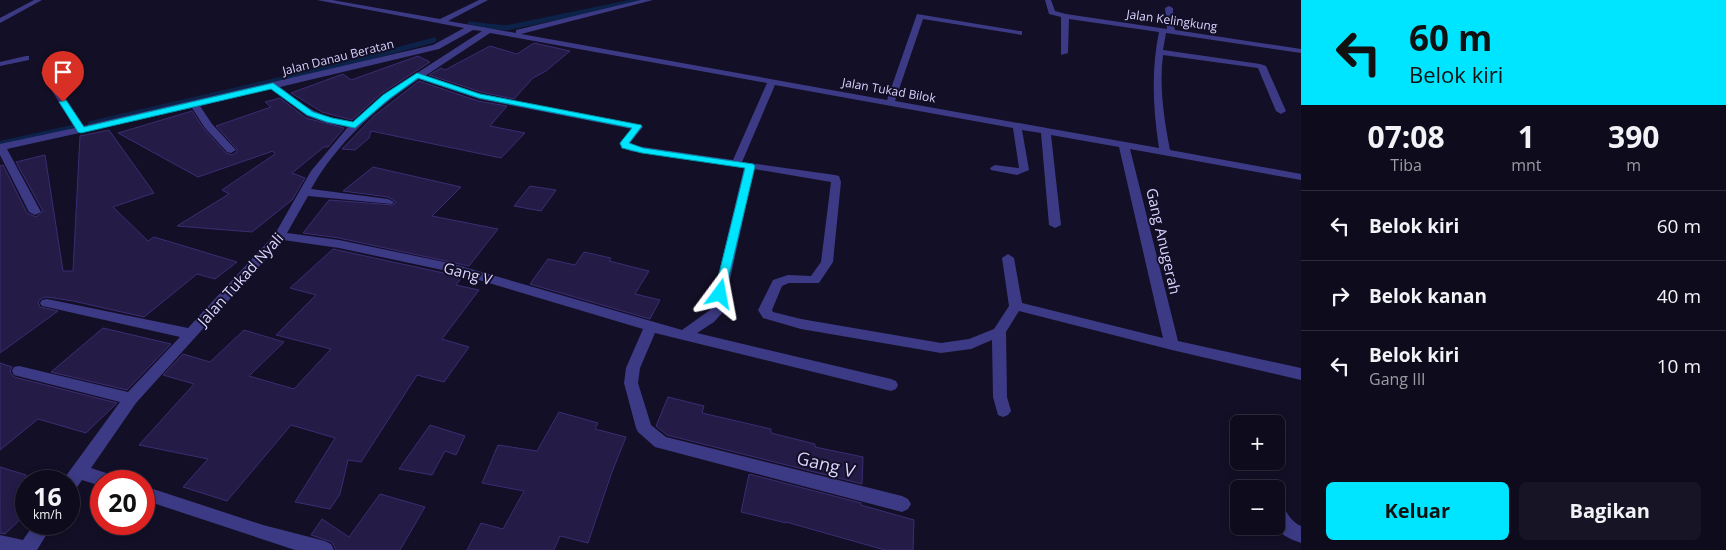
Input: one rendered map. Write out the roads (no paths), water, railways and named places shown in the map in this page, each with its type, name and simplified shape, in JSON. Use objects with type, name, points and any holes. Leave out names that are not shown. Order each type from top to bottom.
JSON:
[{"type":"street","points":[[0,22],[39,0]]},
{"type":"street","points":[[320,0],[442,21],[474,32]]},
{"type":"street","points":[[360,7],[372,0]]},
{"type":"street","points":[[442,21],[485,0]]},
{"type":"street","points":[[511,33],[543,27],[567,19],[650,0]]},
{"type":"street","points":[[1048,0],[1052,12],[1065,16],[1064,53]]},
{"type":"street","points":[[1165,153],[1157,102],[1158,52],[1168,31],[1170,8]]},
{"type":"street","points":[[890,103],[920,16],[1019,33]]},
{"type":"street","name":"Jalan Kelingkung","points":[[1065,16],[1301,51]]},
{"type":"street","points":[[536,38],[543,27]]},
{"type":"street","name":"Jalan Tukad Nyali","points":[[79,470],[131,399],[280,236],[316,172],[355,125],[386,97],[417,76],[474,32],[489,30]]},
{"type":"street","name":"Jalan Tukad Bilok","points":[[489,30],[1301,177]]},
{"type":"street","name":"Jalan Danau Beratan","points":[[1,147],[195,105],[436,46],[458,36],[474,32]]},
{"type":"street","points":[[1158,52],[1260,66],[1263,68],[1281,110]]},
{"type":"street","points":[[0,64],[26,58]]},
{"type":"street","points":[[45,73],[81,130]]},
{"type":"street","points":[[417,76],[479,96],[639,127],[624,143],[628,147],[835,178],[827,262],[815,280],[788,279],[779,282],[766,306],[765,312],[768,315],[800,324],[941,348],[971,344],[999,332],[1016,306],[1008,258]]},
{"type":"street","points":[[736,164],[772,82]]},
{"type":"street","points":[[273,86],[310,114],[330,121],[355,125]]},
{"type":"street","points":[[195,105],[208,126],[231,150]]},
{"type":"street","points":[[995,168],[1018,172],[1024,170],[1017,126]]},
{"type":"street","points":[[1046,131],[1055,225]]},
{"type":"street","name":"Gang Anugerah","points":[[1124,146],[1172,345]]},
{"type":"street","points":[[1,147],[35,212]]},
{"type":"street","points":[[684,334],[709,319],[716,312],[750,166]]},
{"type":"street","points":[[305,192],[388,202]]},
{"type":"street","name":"Gang V","points":[[280,236],[339,244],[454,268],[651,327],[891,385]]},
{"type":"street","points":[[47,302],[191,334]]},
{"type":"street","points":[[1016,306],[1172,345],[1301,374]]},
{"type":"street","name":"Gang V","points":[[651,327],[633,368],[631,383],[644,428],[656,439],[661,442],[902,504]]},
{"type":"street","points":[[999,332],[1000,397],[1003,411]]},
{"type":"street","points":[[20,371],[131,399]]},
{"type":"street","points":[[155,497],[325,550]]},
{"type":"street","points":[[1285,526],[1301,535]]},
{"type":"street","points":[[0,543],[27,550],[37,535]]},
{"type":"waterway","points":[[470,24],[506,28],[641,0]]},
{"type":"waterway","points":[[219,94],[349,63],[434,40]]},
{"type":"waterway","points":[[91,124],[224,93]]},
{"type":"waterway","points":[[0,144],[72,128]]}]
